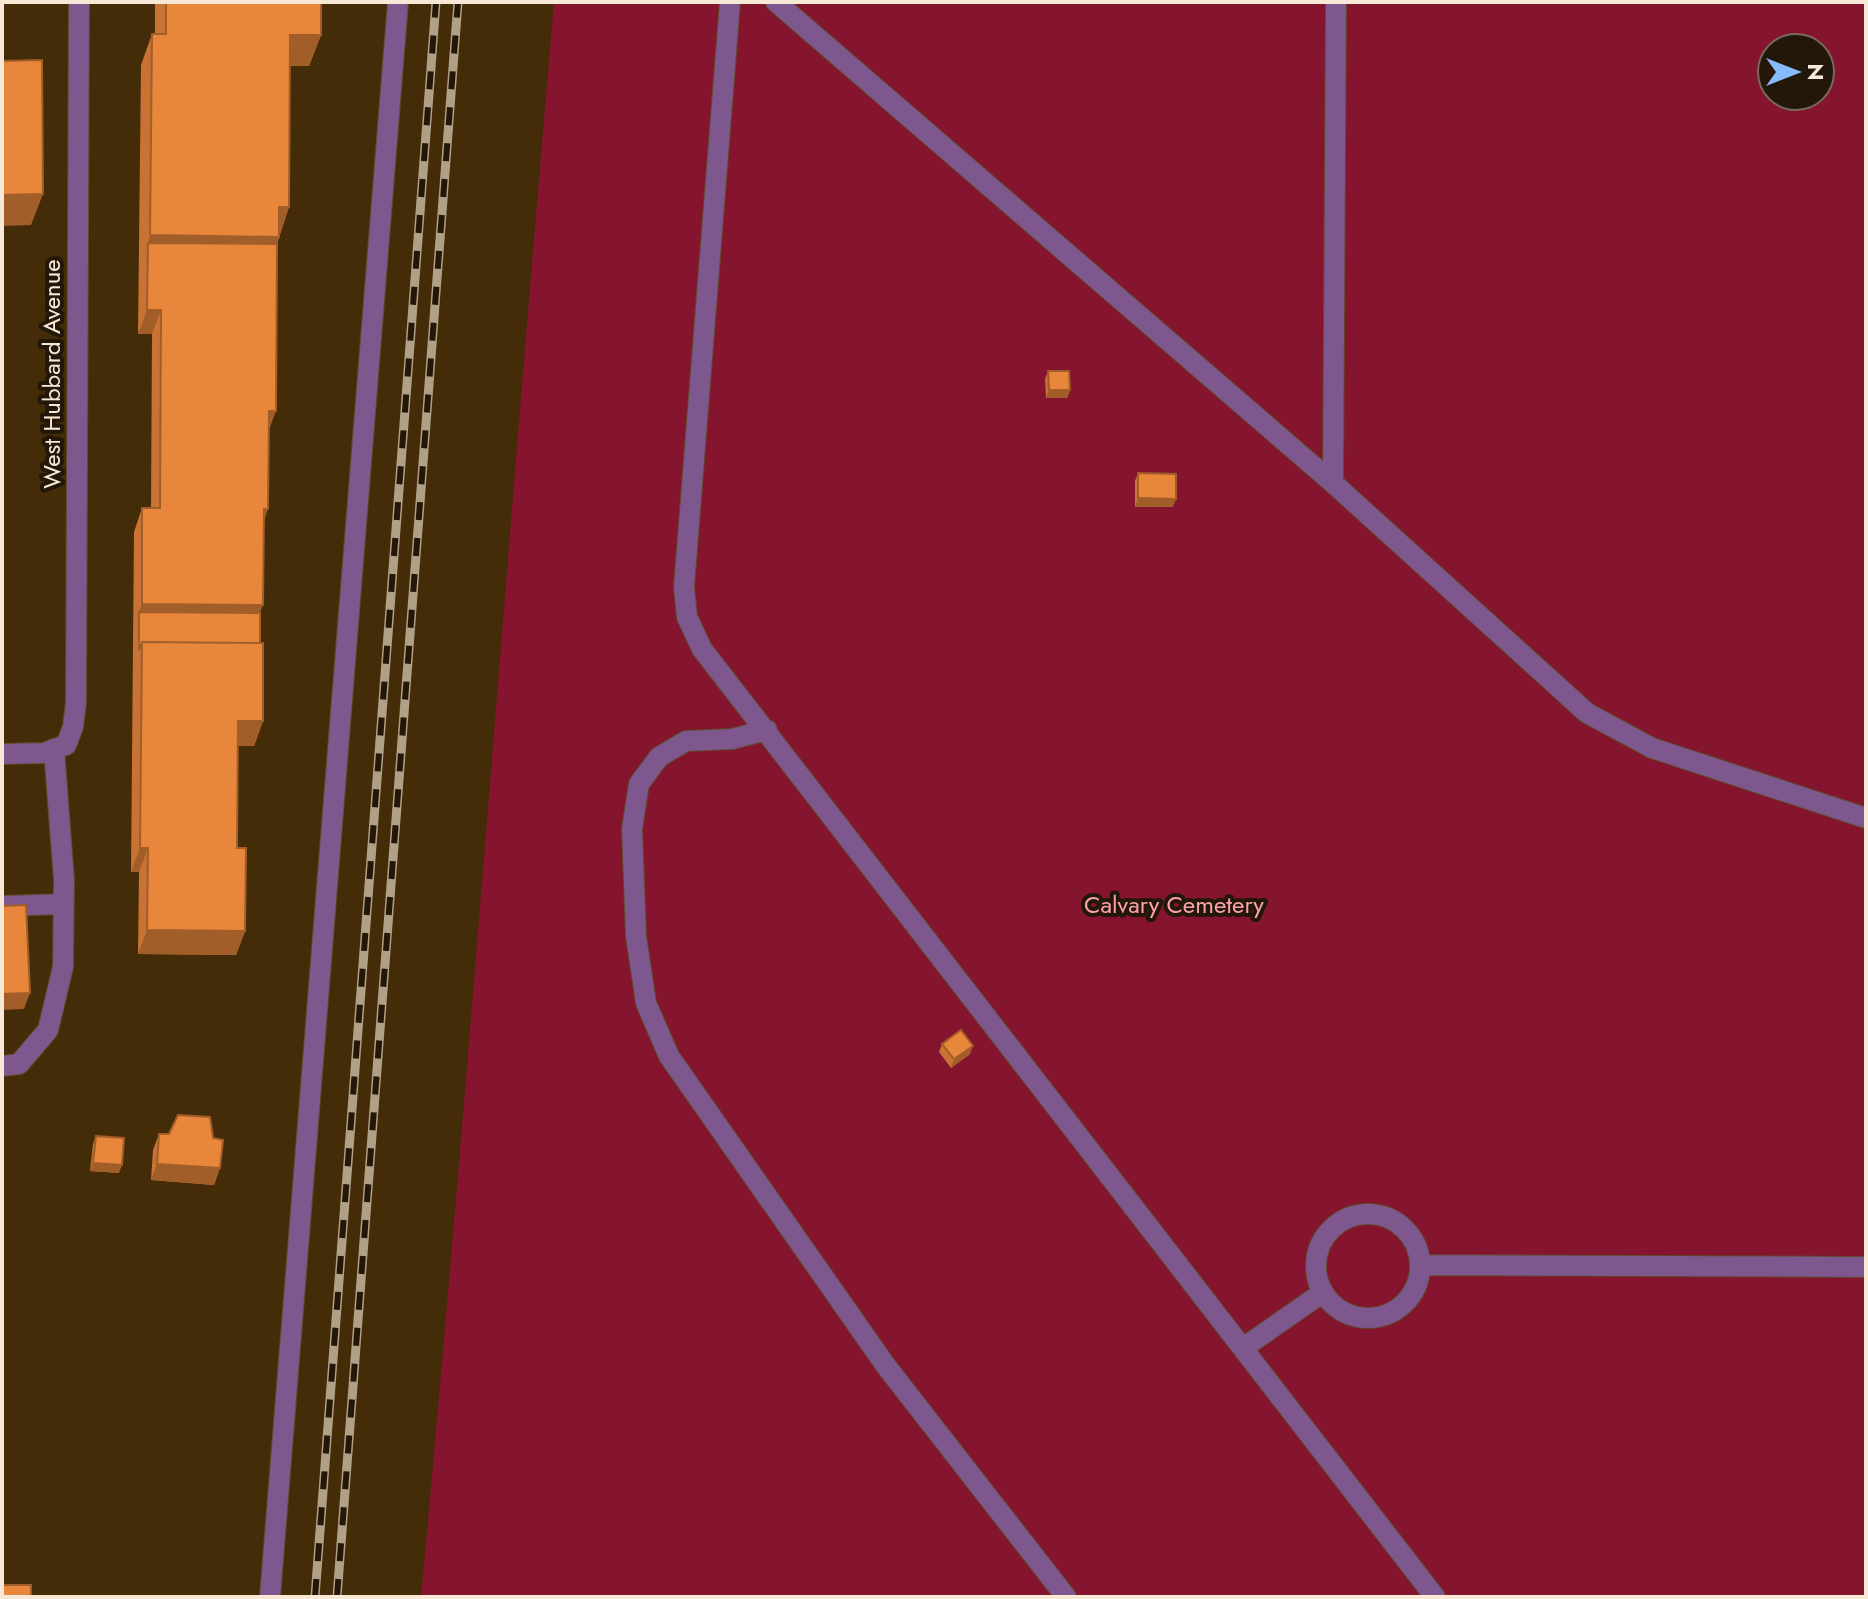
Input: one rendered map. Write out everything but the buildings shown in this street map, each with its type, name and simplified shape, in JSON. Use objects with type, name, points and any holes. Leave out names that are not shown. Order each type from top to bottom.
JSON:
[{"type":"street","name":"West Hubbard Avenue","points":[[2,1066],[19,1064],[48,1030],[63,967],[60,747],[73,727],[76,702],[79,2]]},
{"type":"street","points":[[270,1597],[398,2]]},
{"type":"street","points":[[730,2],[684,587],[687,617],[702,649],[1435,1597]]},
{"type":"street","points":[[776,2],[1333,483],[1587,713],[1652,748],[1866,818]]},
{"type":"street","points":[[1333,483],[1336,2]]},
{"type":"street","points":[[767,730],[732,739],[686,741],[659,757],[639,784],[632,829],[636,936],[646,1003],[669,1056],[886,1366],[1066,1597]]},
{"type":"street","points":[[2,754],[44,753],[60,747]]},
{"type":"street","points":[[2,906],[63,904]]},
{"type":"street","points":[[1364,1213],[1385,1216],[1404,1227],[1416,1244],[1421,1265],[1418,1285],[1407,1302],[1391,1314],[1372,1319],[1352,1317],[1335,1307],[1322,1293],[1315,1272],[1317,1251],[1327,1232],[1344,1219],[1364,1213]]},
{"type":"street","points":[[1421,1265],[1866,1267]]},
{"type":"street","points":[[1243,1348],[1322,1293]]},
{"type":"green space","name":"Calvary Cemetery","points":[[554,2],[1866,2],[1866,1597],[421,1597]]},
{"type":"railway","points":[[315,1597],[436,2]]},
{"type":"railway","points":[[337,1597],[458,2]]}]
